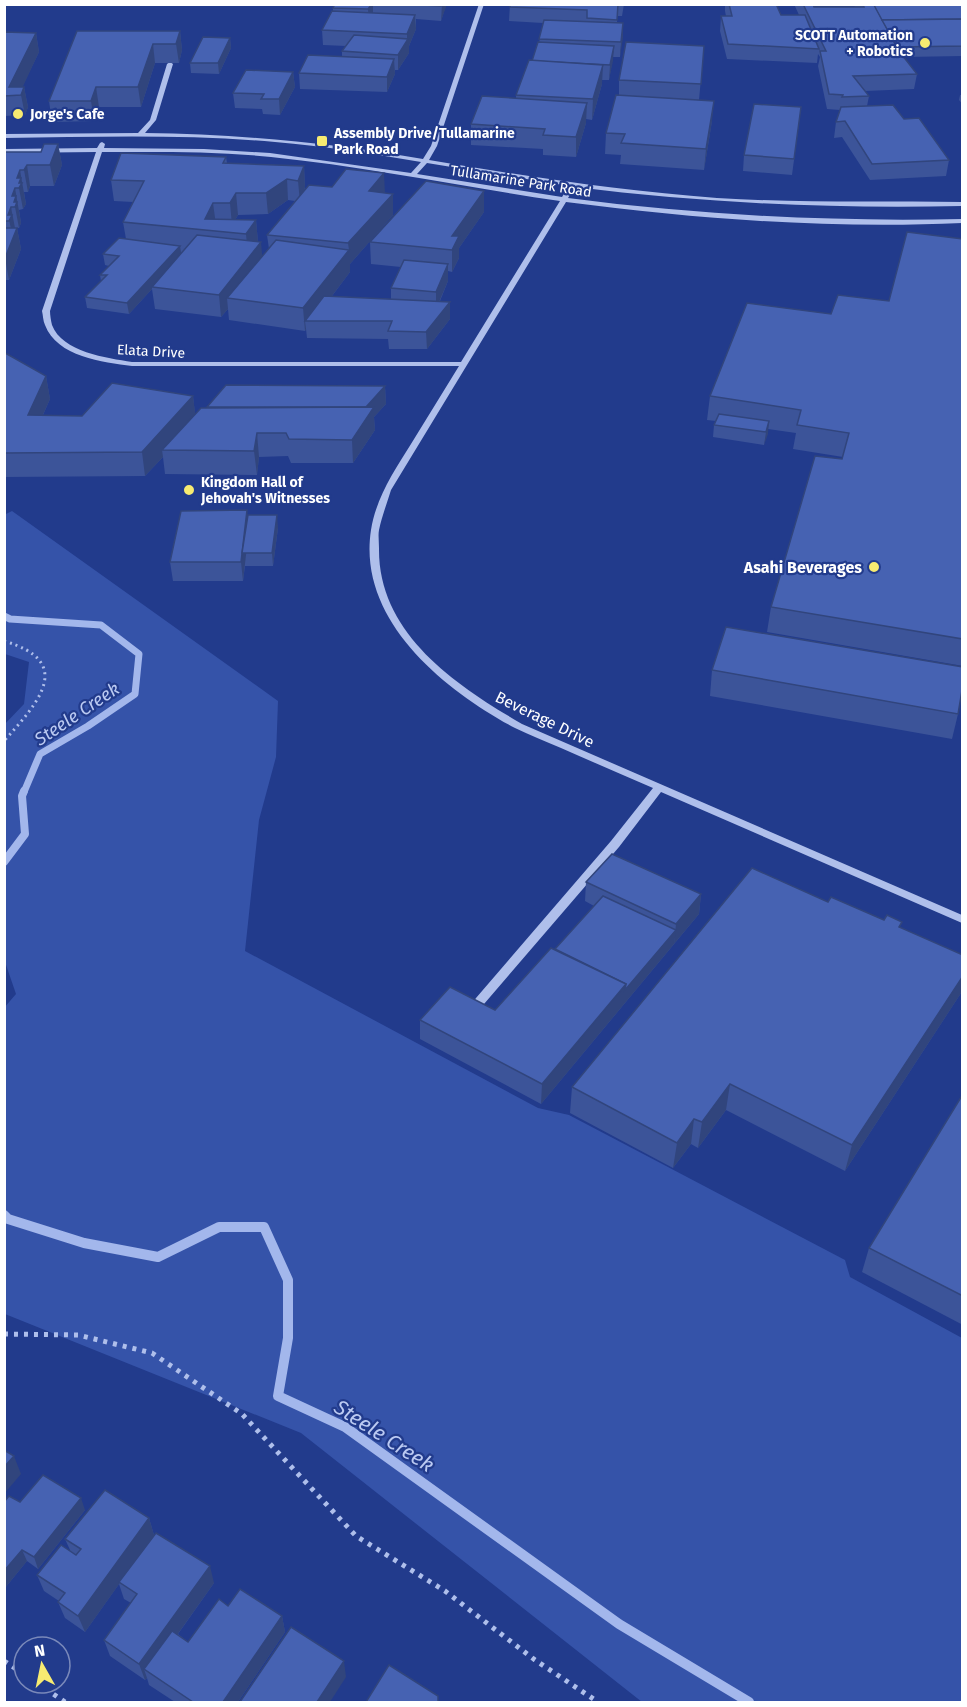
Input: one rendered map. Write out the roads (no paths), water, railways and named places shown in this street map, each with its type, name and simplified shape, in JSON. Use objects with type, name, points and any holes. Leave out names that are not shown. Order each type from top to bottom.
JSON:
[{"type":"street","points":[[412,176],[434,146],[482,4]]},
{"type":"street","points":[[140,135],[153,120],[170,64]]},
{"type":"street","name":"Elata Drive","points":[[105,135],[46,311],[48,326],[60,341],[69,347],[107,361],[145,365],[465,364]]},
{"type":"street","name":"Tullamarine Park Road","points":[[4,136],[140,135],[275,140],[573,185],[749,202],[868,205],[963,204]]},
{"type":"street","name":"Tullamarine Park Road","points":[[4,151],[179,150],[267,155],[337,163],[564,200],[650,211],[741,218],[857,222],[963,221]]},
{"type":"street","name":"Beverage Drive","points":[[573,185],[387,490],[380,507],[372,545],[381,596],[390,614],[424,659],[451,684],[519,726],[963,919]]},
{"type":"street","points":[[480,1001],[615,844],[659,787]]},
{"type":"waterway","name":"Steele Creek","points":[[4,616],[10,619],[101,625],[139,654],[135,694],[88,726],[40,754],[24,792]]},
{"type":"waterway","name":"Steele Creek","points":[[4,862],[25,834],[22,796],[24,791]]},
{"type":"waterway","name":"Steele Creek","points":[[4,1215],[8,1219],[84,1243],[158,1257],[219,1227],[264,1227],[288,1280],[288,1338],[278,1396],[345,1427],[619,1624],[749,1702]]},
{"type":"place","name":"SCOTT Automation + Robotics","points":[[925,43]]},
{"type":"place","name":"Jorge's Cafe","points":[[18,114]]},
{"type":"place","name":"Assembly Drive/Tullamarine Park Road","points":[[322,141]]},
{"type":"place","name":"Kingdom Hall of Jehovah's Witnesses","points":[[189,490]]},
{"type":"place","name":"Asahi Beverages","points":[[874,567]]}]
